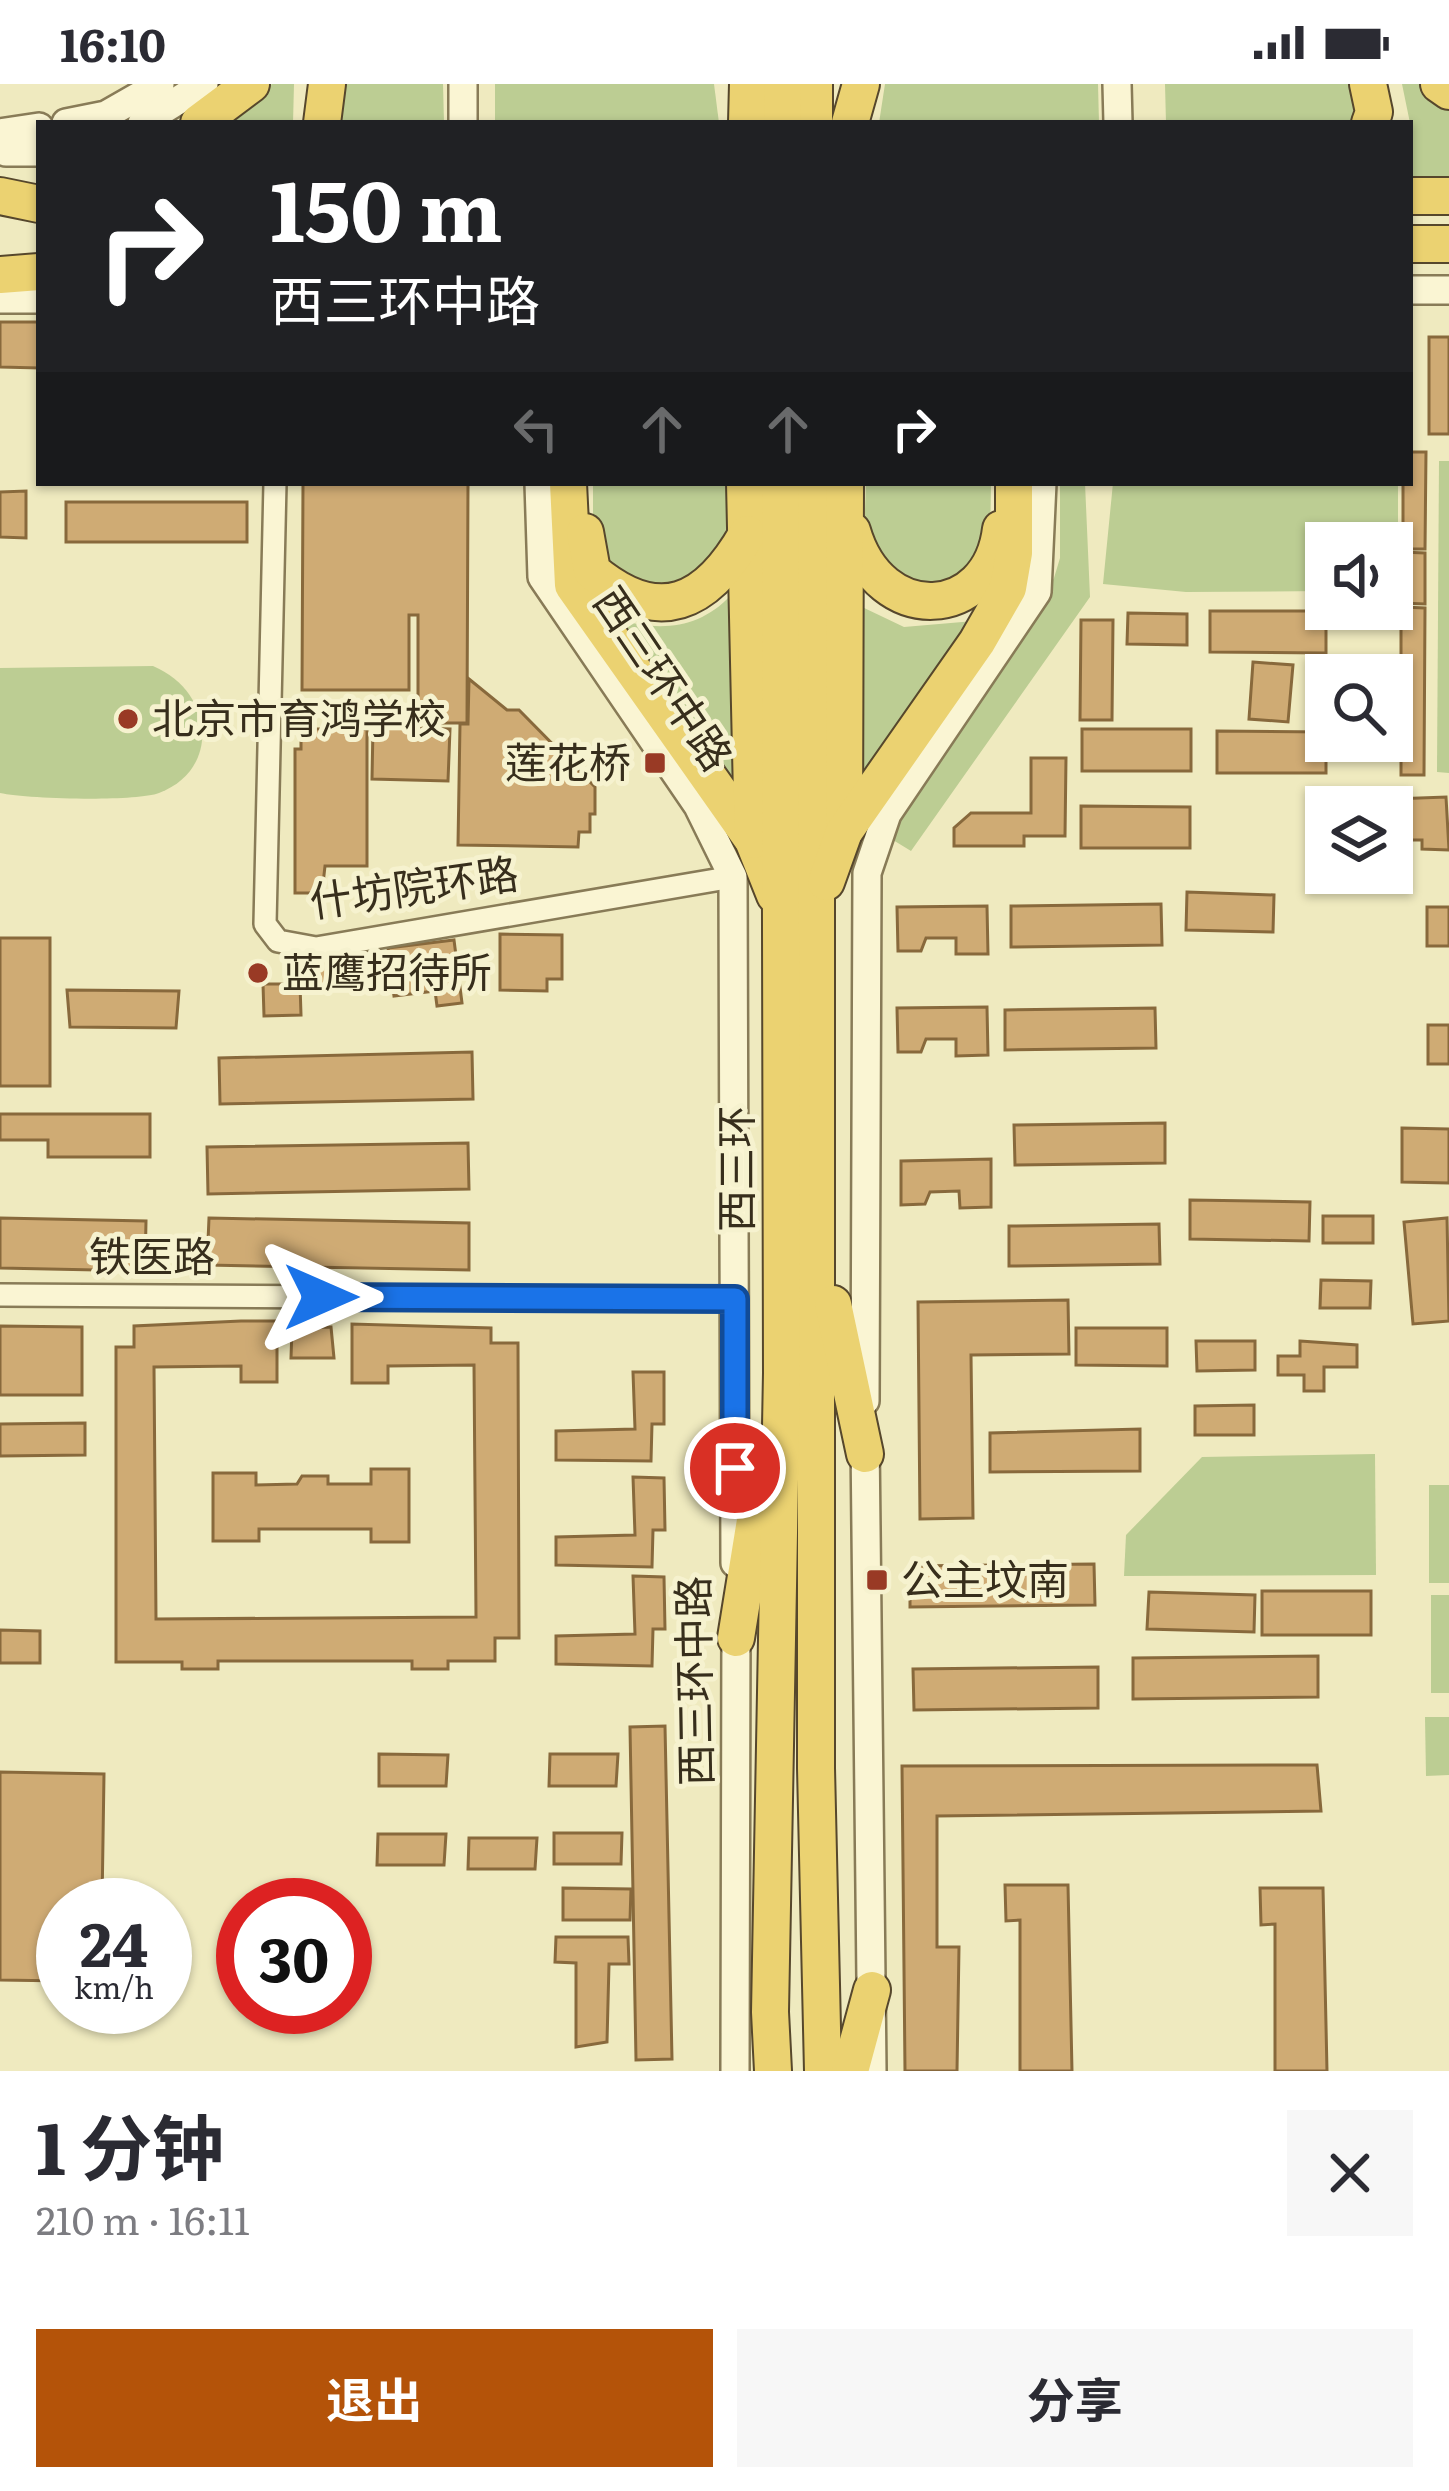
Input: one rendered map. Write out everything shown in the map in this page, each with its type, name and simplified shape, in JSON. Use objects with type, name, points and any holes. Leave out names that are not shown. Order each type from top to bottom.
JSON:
[{"type":"highway","points":[[203,120],[251,84]]},
{"type":"highway","points":[[322,120],[327,84]]},
{"type":"highway","points":[[752,105],[783,84]]},
{"type":"highway","points":[[814,84],[814,120]]},
{"type":"highway","points":[[847,84],[848,120]]},
{"type":"highway","points":[[849,120],[861,84]]},
{"type":"highway","points":[[1368,84],[1371,120]]},
{"type":"highway","points":[[1439,84],[1449,91]]},
{"type":"highway","points":[[1413,196],[1449,196]]},
{"type":"highway","points":[[1413,244],[1449,244]]},
{"type":"highway","points":[[0,251],[36,252]]},
{"type":"highway","points":[[0,275],[36,272]]},
{"type":"highway","points":[[568,486],[573,584],[800,912],[844,832],[977,642],[1008,588],[1014,553],[1014,486]]},
{"type":"highway","points":[[583,486],[585,549],[592,571],[620,595],[657,604],[698,596],[726,571],[747,534]]},
{"type":"highway","points":[[745,486],[753,840]]},
{"type":"highway","name":"西三环","points":[[780,486],[818,1235],[815,1768],[823,2071]]},
{"type":"highway","points":[[835,490],[860,559],[885,590],[924,601],[957,594],[984,576],[998,553],[1002,486]]},
{"type":"highway","points":[[835,490],[844,832]]},
{"type":"highway","name":"西三环","points":[[773,2071],[770,2012],[782,1373],[800,912],[835,490]]},
{"type":"highway","points":[[818,1235],[865,1454]]},
{"type":"highway","points":[[736,1638],[782,1373]]},
{"type":"highway","points":[[850,2071],[872,1990]]},
{"type":"street","points":[[81,120],[106,115],[160,84]]},
{"type":"street","points":[[147,120],[204,84]]},
{"type":"street","points":[[463,84],[463,120]]},
{"type":"street","points":[[1117,84],[1118,120]]},
{"type":"street","points":[[3,142],[36,128]]},
{"type":"street","points":[[3,142],[36,151]]},
{"type":"street","points":[[1413,290],[1449,290]]},
{"type":"street","points":[[0,298],[36,299]]},
{"type":"street","name":"什坊院环路","points":[[275,486],[265,924],[278,941],[316,948],[733,877]]},
{"type":"street","name":"西三环中路","points":[[539,486],[542,577],[698,806],[733,877],[736,2071]]},
{"type":"street","points":[[872,2071],[864,1742],[867,873],[887,814],[1037,592],[1042,486]]},
{"type":"street","name":"铁医路","points":[[0,1295],[735,1299]]},
{"type":"green space","points":[[272,84],[294,84],[293,120],[222,120]]},
{"type":"green space","points":[[338,84],[443,84],[444,120],[335,120]]},
{"type":"green space","points":[[495,84],[714,84],[719,120],[495,120]]},
{"type":"green space","points":[[885,84],[1098,84],[1099,120],[879,120]]},
{"type":"green space","points":[[1165,84],[1351,84],[1363,120],[1166,120]]},
{"type":"green space","points":[[1402,84],[1424,84],[1449,101],[1449,182],[1413,182],[1413,120]]},
{"type":"green space","points":[[1439,461],[1449,461],[1449,773],[1437,772]]},
{"type":"green space","points":[[593,486],[729,486],[722,544],[705,568],[691,576],[649,592],[593,551]]},
{"type":"green space","points":[[866,486],[991,486],[990,547],[951,584],[902,588],[864,537]]},
{"type":"green space","points":[[1060,486],[1085,486],[1090,597],[911,851],[893,840],[893,825],[1054,578],[1060,558]]},
{"type":"green space","points":[[1113,486],[1398,486],[1398,522],[1305,522],[1305,591],[1186,592],[1103,584]]},
{"type":"green space","points":[[731,595],[736,791],[611,617],[644,625],[675,625],[705,616]]},
{"type":"green space","points":[[860,606],[904,627],[974,621],[860,788]]},
{"type":"green space","points":[[153,666],[188,693],[198,711],[201,749],[179,782],[159,793],[128,798],[0,793],[0,668]]},
{"type":"green space","points":[[1375,1454],[1376,1575],[1124,1576],[1126,1535],[1202,1457]]},
{"type":"green space","points":[[1429,1485],[1449,1485],[1449,1583],[1429,1583]]},
{"type":"green space","points":[[1431,1595],[1449,1595],[1449,1693],[1431,1693]]},
{"type":"green space","points":[[1425,1717],[1449,1717],[1449,1775],[1426,1776]]},
{"type":"building","points":[[0,322],[36,322],[36,368],[0,367]]},
{"type":"building","points":[[1429,337],[1449,337],[1449,434],[1429,434]]},
{"type":"building","points":[[1413,452],[1426,452],[1425,549],[1413,549],[1413,522],[1403,522],[1403,486],[1413,486]]},
{"type":"building","points":[[303,486],[468,486],[467,723],[418,723],[418,615],[409,615],[409,690],[302,690]]},
{"type":"building","points":[[26,491],[26,538],[0,537],[0,492]]},
{"type":"building","points":[[66,502],[247,502],[247,542],[66,542]]},
{"type":"building","points":[[1413,552],[1425,553],[1425,604],[1413,604]]},
{"type":"building","points":[[1413,608],[1425,608],[1424,775],[1401,775],[1401,762],[1413,762],[1413,654],[1401,654],[1401,630],[1413,630]]},
{"type":"building","points":[[1210,611],[1305,611],[1305,630],[1326,630],[1326,653],[1210,652]]},
{"type":"building","points":[[1128,613],[1187,614],[1187,645],[1127,644]]},
{"type":"building","points":[[1081,620],[1113,620],[1112,720],[1080,720]]},
{"type":"building","points":[[1253,662],[1293,665],[1288,722],[1249,719]]},
{"type":"building","points":[[469,679],[507,710],[519,710],[595,787],[590,832],[579,832],[578,847],[458,845],[460,724],[468,724]]},
{"type":"building","points":[[373,727],[450,729],[448,781],[372,779]]},
{"type":"building","points":[[301,729],[367,729],[367,866],[325,866],[322,893],[295,893],[295,749],[301,749]]},
{"type":"building","points":[[1082,729],[1191,729],[1191,771],[1082,771]]},
{"type":"building","points":[[1217,731],[1305,732],[1305,762],[1326,762],[1326,773],[1217,773]]},
{"type":"building","points":[[1031,758],[1066,758],[1065,836],[1024,836],[1024,846],[954,846],[954,828],[971,813],[1031,813]]},
{"type":"building","points":[[1446,797],[1449,850],[1422,849],[1422,840],[1413,840],[1413,798]]},
{"type":"building","points":[[1081,806],[1190,807],[1190,848],[1081,848]]},
{"type":"building","points":[[1187,892],[1274,895],[1273,932],[1186,930]]},
{"type":"building","points":[[1161,904],[1162,945],[1011,947],[1011,906]]},
{"type":"building","points":[[987,906],[988,954],[956,954],[956,938],[926,938],[921,951],[898,951],[897,907]]},
{"type":"building","points":[[1427,907],[1449,907],[1449,946],[1427,946]]},
{"type":"building","points":[[500,934],[562,935],[562,979],[547,979],[547,991],[500,990]]},
{"type":"building","points":[[0,938],[50,938],[50,1086],[0,1086]]},
{"type":"building","points":[[454,940],[462,1003],[437,1006],[435,991],[394,996],[388,948]]},
{"type":"building","points":[[375,957],[375,985],[302,987],[301,959]]},
{"type":"building","points":[[263,984],[300,984],[301,1015],[264,1016]]},
{"type":"building","points":[[67,990],[179,991],[176,1028],[70,1027]]},
{"type":"building","points":[[987,1007],[988,1055],[956,1056],[956,1039],[926,1039],[921,1052],[898,1052],[897,1008]]},
{"type":"building","points":[[1155,1008],[1156,1048],[1005,1050],[1005,1010]]},
{"type":"building","points":[[1428,1025],[1449,1025],[1449,1064],[1428,1064]]},
{"type":"building","points":[[472,1052],[473,1099],[220,1104],[219,1058]]},
{"type":"building","points":[[0,1114],[150,1114],[150,1157],[48,1157],[48,1140],[0,1140]]},
{"type":"building","points":[[1165,1123],[1165,1163],[1015,1165],[1014,1125]]},
{"type":"building","points":[[1402,1128],[1449,1129],[1449,1183],[1402,1182]]},
{"type":"building","points":[[468,1143],[469,1189],[208,1194],[207,1147]]},
{"type":"building","points":[[991,1159],[991,1207],[960,1208],[959,1191],[930,1192],[925,1204],[901,1205],[901,1161]]},
{"type":"building","points":[[1190,1200],[1310,1202],[1309,1241],[1190,1239]]},
{"type":"building","points":[[1323,1216],[1373,1216],[1373,1243],[1323,1243]]},
{"type":"building","points":[[0,1218],[146,1221],[145,1271],[0,1268]]},
{"type":"building","points":[[209,1218],[469,1223],[469,1270],[207,1265]]},
{"type":"building","points":[[1447,1218],[1449,1321],[1413,1324],[1404,1222]]},
{"type":"building","points":[[1159,1224],[1160,1264],[1009,1266],[1009,1226]]},
{"type":"building","points":[[1321,1280],[1371,1281],[1370,1308],[1320,1308]]},
{"type":"building","points":[[1068,1300],[1069,1354],[971,1355],[973,1518],[920,1519],[918,1302]]},
{"type":"building","points":[[277,1321],[277,1382],[241,1382],[241,1366],[154,1367],[156,1619],[476,1617],[474,1365],[388,1366],[388,1383],[352,1383],[352,1324],[491,1328],[491,1343],[518,1343],[519,1638],[495,1638],[495,1661],[448,1661],[448,1669],[412,1669],[412,1661],[218,1661],[218,1669],[182,1669],[182,1662],[116,1662],[116,1347],[134,1347],[134,1326]]},
{"type":"building","points":[[0,1326],[82,1327],[82,1395],[0,1395]]},
{"type":"building","points":[[331,1327],[334,1358],[291,1358],[292,1328]]},
{"type":"building","points":[[1076,1328],[1167,1328],[1167,1366],[1076,1365]]},
{"type":"building","points":[[1196,1341],[1255,1341],[1255,1370],[1197,1371]]},
{"type":"building","points":[[1300,1341],[1357,1345],[1357,1367],[1324,1367],[1324,1391],[1304,1391],[1304,1375],[1278,1375],[1278,1356],[1300,1356]]},
{"type":"building","points":[[633,1372],[664,1372],[664,1424],[652,1424],[651,1461],[556,1460],[556,1431],[635,1429]]},
{"type":"building","points":[[1254,1405],[1254,1435],[1195,1435],[1195,1406]]},
{"type":"building","points":[[85,1423],[85,1455],[0,1456],[0,1424]]},
{"type":"building","points":[[1140,1429],[1140,1471],[990,1472],[990,1433]]},
{"type":"building","points":[[371,1469],[409,1469],[409,1542],[371,1542],[371,1529],[259,1529],[259,1541],[213,1541],[213,1473],[256,1473],[256,1485],[297,1484],[302,1476],[328,1476],[328,1484],[371,1484]]},
{"type":"building","points":[[633,1477],[664,1478],[665,1530],[653,1530],[652,1567],[556,1565],[556,1537],[635,1535]]},
{"type":"building","points":[[1094,1564],[1095,1605],[910,1607],[910,1566]]},
{"type":"building","points":[[633,1576],[664,1577],[665,1629],[653,1629],[652,1666],[556,1664],[556,1636],[635,1634]]},
{"type":"building","points":[[1262,1591],[1371,1591],[1371,1635],[1262,1635]]},
{"type":"building","points":[[1149,1592],[1255,1595],[1254,1632],[1147,1629]]},
{"type":"building","points":[[0,1630],[40,1631],[40,1663],[0,1663]]},
{"type":"building","points":[[1318,1656],[1318,1697],[1133,1699],[1133,1658]]},
{"type":"building","points":[[1098,1667],[1098,1708],[914,1710],[913,1669]]},
{"type":"building","points":[[665,1726],[672,2059],[636,2060],[630,1727]]},
{"type":"building","points":[[379,1754],[448,1755],[446,1786],[379,1786]]},
{"type":"building","points":[[550,1754],[618,1754],[616,1786],[549,1786]]},
{"type":"building","points":[[1317,1765],[1321,1811],[937,1816],[937,1947],[959,1947],[957,2071],[905,2071],[902,1766]]},
{"type":"building","points":[[0,1772],[104,1774],[102,1878],[36,1878],[36,1981],[0,1980]]},
{"type":"building","points":[[554,1833],[622,1833],[621,1864],[554,1864]]},
{"type":"building","points":[[378,1834],[446,1834],[444,1865],[377,1865]]},
{"type":"building","points":[[469,1838],[537,1838],[535,1869],[468,1869]]},
{"type":"building","points":[[1005,1885],[1068,1885],[1072,2071],[1020,2071],[1020,1920],[1006,1921]]},
{"type":"building","points":[[563,1888],[631,1889],[630,1920],[563,1920]]},
{"type":"building","points":[[1260,1888],[1323,1888],[1327,2071],[1275,2071],[1275,1924],[1261,1925]]},
{"type":"building","points":[[556,1937],[628,1937],[629,1964],[609,1964],[607,2042],[576,2047],[576,1963],[555,1962]]},
{"type":"place","name":"北京市育鸿学校","points":[[128,719]]},
{"type":"place","name":"莲花桥","points":[[655,763]]},
{"type":"place","name":"蓝鹰招待所","points":[[258,973]]},
{"type":"place","name":"公主坟南","points":[[877,1580]]},
{"type":"route","points":[[321,1297],[735,1299],[735,1468]]}]
